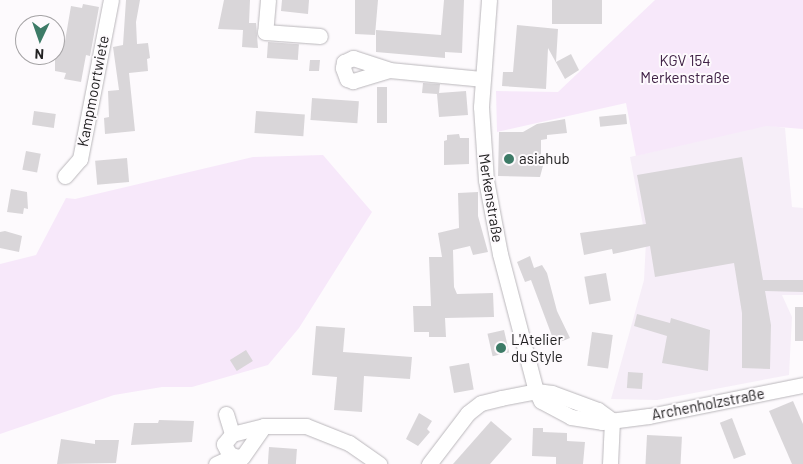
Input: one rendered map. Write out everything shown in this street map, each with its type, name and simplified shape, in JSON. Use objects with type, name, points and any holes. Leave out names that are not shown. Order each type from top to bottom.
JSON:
[{"type":"street","name":"Kampmoortwiete","points":[[65,176],[80,159],[111,0]]},
{"type":"street","points":[[268,0],[265,32],[320,36]]},
{"type":"street","name":"Merkenstraße","points":[[489,0],[482,79],[481,136],[493,221],[536,391]]},
{"type":"street","points":[[389,70],[482,79]]},
{"type":"street","name":"Archenholzstraße","points":[[536,391],[541,401],[572,417],[591,422],[648,416],[803,385]]},
{"type":"street","points":[[429,464],[468,413],[481,404],[536,391]]},
{"type":"street","points":[[226,414],[232,434]]},
{"type":"street","points":[[610,464],[612,420]]},
{"type":"street","points":[[216,464],[233,456],[242,457],[264,426]]},
{"type":"street","points":[[233,456],[224,444],[232,434],[264,426],[306,426],[326,432],[379,464]]},
{"type":"shaded area","points":[[766,125],[785,128],[792,207],[803,208],[803,295],[782,295],[792,317],[789,375],[657,400],[611,399],[644,280],[646,241],[630,157]]},
{"type":"green space","name":"KGV 154 Merkenstraße","points":[[655,0],[803,0],[803,129],[766,126],[636,156],[626,103],[497,132],[496,91],[558,92]]},
{"type":"green space","points":[[323,155],[372,212],[299,328],[268,365],[192,387],[162,387],[114,395],[0,434],[0,264],[36,255],[66,198],[75,199],[253,157]]},
{"type":"building","points":[[126,0],[140,0],[136,22],[137,44],[148,43],[150,58],[147,59],[148,71],[129,73],[135,131],[105,134],[104,118],[109,117],[108,91],[119,90],[113,47],[123,45]]},
{"type":"building","points":[[224,0],[250,0],[249,23],[256,23],[258,48],[242,47],[243,30],[218,29]]},
{"type":"building","points":[[282,0],[309,0],[308,14],[281,11]]},
{"type":"building","points":[[355,0],[378,0],[375,35],[355,34]]},
{"type":"building","points":[[444,0],[464,0],[462,53],[445,52],[445,58],[376,52],[376,30],[441,35]]},
{"type":"building","points":[[552,0],[602,0],[602,24],[552,24]]},
{"type":"building","points":[[83,4],[99,7],[90,56],[86,55],[81,82],[64,79],[66,73],[55,71],[55,65],[65,65],[65,41],[71,6],[82,8]]},
{"type":"building","points":[[517,25],[558,29],[556,62],[571,54],[579,70],[565,79],[548,48],[546,89],[502,86],[503,72],[513,72]]},
{"type":"building","points":[[268,42],[299,44],[298,60],[267,58]]},
{"type":"building","points":[[310,60],[320,60],[319,71],[309,71]]},
{"type":"building","points":[[423,83],[440,84],[439,93],[466,91],[468,115],[439,117],[437,94],[422,93]]},
{"type":"building","points":[[377,87],[387,87],[387,123],[377,123]]},
{"type":"building","points":[[312,98],[359,101],[357,123],[310,120]]},
{"type":"building","points":[[34,111],[56,114],[54,128],[32,125]]},
{"type":"building","points":[[256,111],[305,114],[303,136],[254,133]]},
{"type":"building","points":[[626,114],[627,124],[600,127],[599,117]]},
{"type":"building","points":[[565,119],[567,133],[547,135],[547,139],[541,140],[541,162],[544,162],[540,177],[498,176],[499,132],[523,132],[537,124]]},
{"type":"building","points":[[459,134],[460,138],[469,138],[469,164],[444,165],[444,141],[447,140],[447,135]]},
{"type":"building","points":[[26,151],[41,154],[37,173],[22,170]]},
{"type":"building","points":[[742,157],[763,280],[803,280],[803,292],[765,291],[771,325],[770,369],[742,368],[742,313],[734,263],[655,277],[650,246],[613,254],[612,249],[584,255],[580,233],[646,224],[637,175]]},
{"type":"building","points":[[127,158],[129,182],[97,185],[95,161]]},
{"type":"building","points":[[11,189],[27,192],[28,209],[24,208],[23,214],[7,212]]},
{"type":"building","points":[[478,192],[478,216],[488,252],[473,255],[470,246],[453,250],[454,287],[457,294],[493,293],[494,317],[445,318],[446,337],[429,337],[429,332],[414,332],[413,306],[431,306],[429,257],[442,257],[438,233],[459,228],[458,193]]},
{"type":"building","points":[[5,231],[22,236],[19,252],[0,248],[0,232]]},
{"type":"building","points":[[530,256],[534,268],[542,265],[547,273],[557,311],[570,338],[555,344],[531,280],[525,282],[517,262]]},
{"type":"building","points":[[606,273],[611,301],[589,304],[584,277]]},
{"type":"building","points":[[795,307],[803,307],[803,341],[795,341]]},
{"type":"building","points":[[637,314],[670,323],[671,318],[710,330],[708,371],[662,363],[667,336],[634,326]]},
{"type":"building","points":[[316,326],[345,328],[343,352],[412,357],[410,379],[364,376],[362,412],[334,410],[337,377],[312,375]]},
{"type":"building","points":[[504,330],[509,352],[493,356],[487,334]]},
{"type":"building","points":[[592,332],[613,335],[608,369],[587,366]]},
{"type":"building","points":[[246,350],[253,361],[237,371],[230,360]]},
{"type":"building","points":[[469,363],[474,390],[454,393],[449,366]]},
{"type":"building","points":[[628,372],[643,373],[642,389],[627,388]]},
{"type":"building","points":[[793,401],[803,424],[803,464],[792,464],[769,411]]},
{"type":"building","points":[[419,413],[432,421],[427,429],[430,432],[418,446],[406,439]]},
{"type":"building","points":[[732,418],[746,454],[734,459],[720,423]]},
{"type":"building","points":[[159,420],[194,421],[192,442],[131,445],[134,423],[158,423]]},
{"type":"building","points":[[491,421],[512,439],[490,464],[453,464]]},
{"type":"building","points":[[533,428],[543,428],[543,432],[567,433],[567,441],[585,442],[583,464],[556,464],[556,457],[532,456]]},
{"type":"building","points":[[647,435],[682,437],[681,464],[645,464]]},
{"type":"building","points":[[61,439],[95,444],[95,440],[119,440],[116,463],[57,464]]},
{"type":"building","points":[[269,447],[297,449],[296,464],[268,464]]},
{"type":"place","name":"asiahub","points":[[509,159]]},
{"type":"place","name":"L'Atelier du Style","points":[[501,348]]}]
